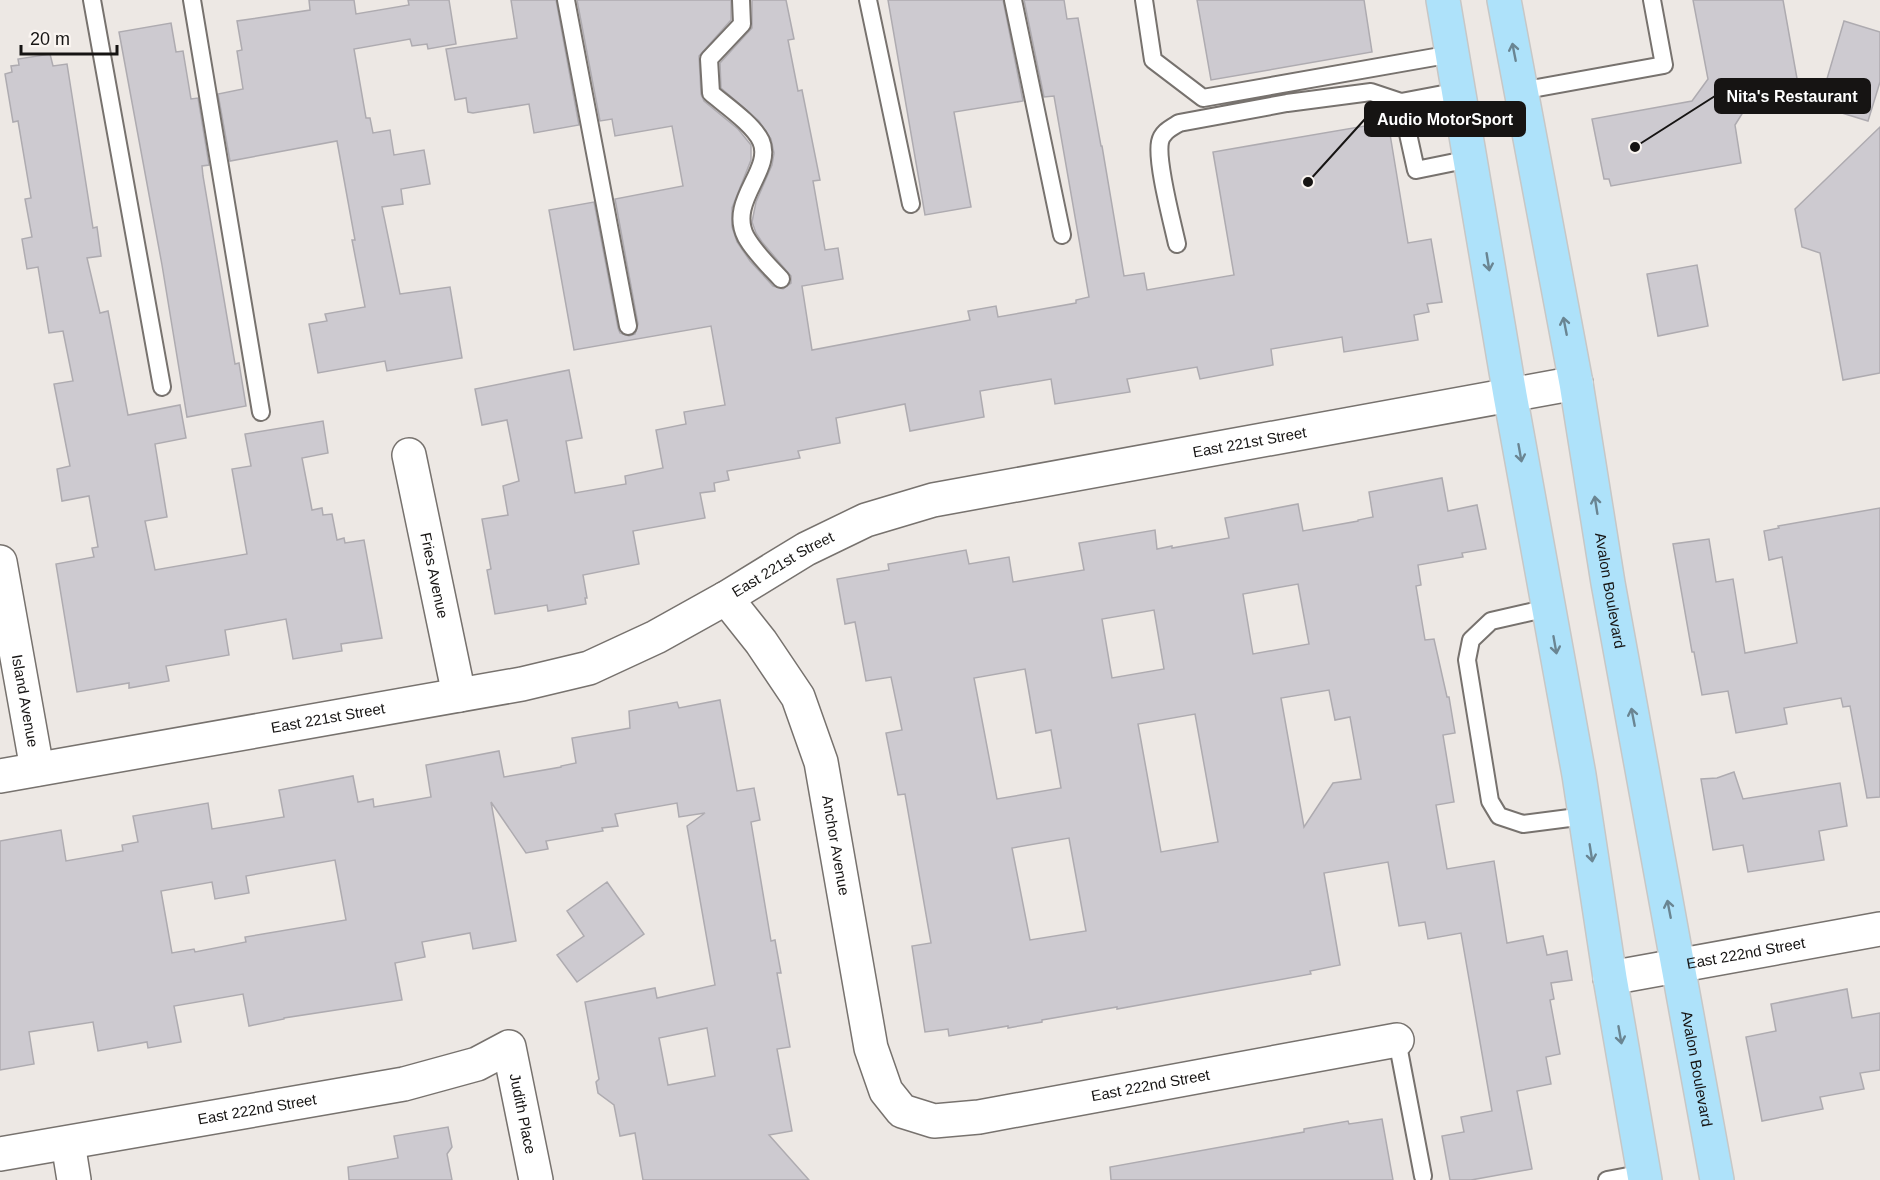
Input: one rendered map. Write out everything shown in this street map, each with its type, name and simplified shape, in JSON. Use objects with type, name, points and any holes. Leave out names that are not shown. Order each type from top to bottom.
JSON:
[{"type":"main road","points":[[1443,0],[1585,816],[1644,1177]]},
{"type":"main road","name":"Avalon Boulevard","points":[[1504,0],[1576,383],[1608,583],[1680,966],[1717,1180]]},
{"type":"street","name":"East 221st Street","points":[[0,776],[522,684],[588,668],[656,637],[806,549],[867,520],[933,500],[1576,383]]},
{"type":"street","name":"Fries Avenue","points":[[409,455],[459,695]]},
{"type":"street","name":"Island Avenue","points":[[0,562],[37,769]]},
{"type":"street","name":"Anchor Avenue","points":[[726,598],[761,642],[798,696],[821,762],[871,1048],[886,1091],[902,1111]]},
{"type":"street","name":"East 222nd Street","points":[[1610,978],[1880,929]]},
{"type":"street","name":"East 222nd Street","points":[[902,1111],[934,1121],[979,1117],[1397,1040]]},
{"type":"street","name":"East 222nd Street","points":[[0,1154],[404,1084],[477,1064],[509,1047]]},
{"type":"street","name":"Judith Place","points":[[509,1047],[536,1180]]},
{"type":"street","points":[[68,1143],[75,1180]]},
{"type":"lane","points":[[92,0],[162,387]]},
{"type":"lane","points":[[192,0],[261,412]]},
{"type":"lane","points":[[566,0],[628,326]]},
{"type":"lane","points":[[741,0],[742,24],[709,59],[711,93],[747,125],[761,141],[763,156],[740,214],[745,236],[781,279]]},
{"type":"lane","points":[[868,0],[911,204]]},
{"type":"lane","points":[[1013,0],[1062,235]]},
{"type":"lane","points":[[1144,0],[1153,60],[1203,98],[1452,54]]},
{"type":"lane","points":[[1521,91],[1664,65],[1652,0]]},
{"type":"lane","points":[[1177,244],[1161,164],[1160,142],[1165,131],[1179,123],[1371,92],[1401,102],[1459,91]]},
{"type":"lane","points":[[1401,102],[1416,170],[1470,159]]},
{"type":"lane","points":[[1548,608],[1491,621],[1471,640],[1467,660],[1490,801],[1499,816],[1523,824],[1585,816]]},
{"type":"lane","points":[[1397,1040],[1423,1176]]},
{"type":"lane","points":[[1606,1180],[1644,1177]]},
{"type":"building","points":[[309,0],[354,0],[356,14],[409,5],[408,0],[449,0],[456,44],[428,49],[427,44],[412,46],[410,39],[354,49],[366,118],[370,118],[373,133],[390,130],[394,155],[424,150],[430,184],[401,189],[403,204],[382,207],[400,294],[450,287],[462,358],[387,371],[385,361],[318,373],[309,324],[327,321],[325,314],[365,307],[337,141],[230,161],[218,94],[243,89],[237,51],[242,50],[237,21],[310,10]]},
{"type":"building","points":[[511,0],[556,0],[579,125],[534,133],[529,104],[473,113],[468,112],[466,98],[455,100],[446,49],[517,38]]},
{"type":"building","points":[[577,0],[731,0],[731,20],[699,56],[701,94],[704,101],[738,129],[751,145],[751,160],[732,208],[732,227],[737,242],[750,261],[773,286],[783,289],[791,283],[791,276],[762,242],[752,222],[756,202],[772,165],[774,153],[771,139],[759,121],[721,88],[720,63],[752,28],[752,0],[786,0],[794,39],[788,40],[798,91],[802,90],[820,180],[813,181],[825,250],[838,248],[843,279],[802,286],[812,350],[970,320],[968,311],[996,306],[998,317],[1076,303],[1076,300],[1089,297],[1054,96],[1044,97],[1024,0],[1064,0],[1067,19],[1078,18],[1124,276],[1144,273],[1147,290],[1234,275],[1213,152],[1388,122],[1408,243],[1431,239],[1442,302],[1427,304],[1429,312],[1414,315],[1418,340],[1344,352],[1342,337],[1271,349],[1273,365],[1200,379],[1197,367],[1127,379],[1130,392],[1055,404],[1051,379],[980,391],[984,417],[910,431],[905,404],[836,418],[840,443],[798,451],[800,458],[727,471],[729,480],[714,483],[715,491],[700,493],[705,518],[633,531],[639,564],[583,575],[586,604],[548,611],[547,605],[495,614],[487,570],[491,569],[482,519],[508,515],[503,486],[519,481],[507,420],[482,425],[475,389],[569,370],[582,438],[566,441],[575,493],[626,484],[625,476],[663,468],[656,430],[686,424],[684,412],[725,405],[711,326],[574,350],[549,210],[594,202],[618,328],[620,333],[629,336],[635,334],[638,324],[615,199],[683,186],[672,126],[615,136],[612,119],[600,121]]},
{"type":"building","points":[[888,0],[1003,0],[1023,101],[954,112],[971,207],[925,215]]},
{"type":"building","points":[[1197,0],[1364,0],[1372,52],[1211,80]]},
{"type":"building","points":[[1693,0],[1783,0],[1801,101],[1797,99],[1745,109],[1735,125],[1741,163],[1611,186],[1609,179],[1604,179],[1592,119],[1692,101],[1708,79]]},
{"type":"building","points":[[1844,21],[1880,32],[1880,82],[1868,121],[1819,106]]},
{"type":"building","points":[[171,23],[176,52],[183,51],[191,99],[198,98],[209,165],[202,166],[203,176],[235,364],[239,363],[246,406],[187,417],[162,265],[119,32]]},
{"type":"building","points":[[50,54],[53,66],[67,64],[93,228],[97,227],[101,256],[87,258],[100,313],[108,311],[128,415],[180,405],[186,438],[155,444],[167,517],[145,521],[155,570],[247,554],[232,469],[251,466],[245,434],[323,421],[328,453],[302,458],[312,510],[322,508],[323,515],[332,514],[337,540],[344,538],[345,543],[364,540],[382,638],[341,644],[342,651],[293,659],[286,619],[225,630],[229,655],[166,666],[169,681],[129,688],[129,683],[77,692],[56,564],[94,557],[92,548],[98,547],[89,496],[62,501],[57,469],[70,466],[54,384],[73,381],[63,331],[49,333],[38,267],[27,269],[22,239],[32,237],[25,199],[31,198],[18,121],[13,122],[5,74],[12,72],[11,66],[19,65],[18,59]]},
{"type":"building","points":[[1880,127],[1880,373],[1843,380],[1820,253],[1802,247],[1795,209]]},
{"type":"building","points":[[1697,265],[1708,326],[1658,336],[1647,274]]},
{"type":"building","points":[[1442,478],[1448,511],[1477,505],[1486,549],[1462,553],[1463,557],[1418,565],[1421,585],[1416,586],[1425,640],[1434,639],[1447,697],[1449,697],[1455,733],[1443,735],[1454,802],[1436,805],[1447,869],[1494,861],[1507,943],[1543,936],[1547,955],[1567,951],[1572,980],[1551,983],[1554,999],[1550,1000],[1560,1054],[1546,1057],[1551,1084],[1517,1091],[1532,1169],[1471,1180],[1450,1180],[1442,1136],[1464,1132],[1461,1117],[1492,1111],[1461,933],[1428,939],[1425,922],[1399,926],[1388,862],[1324,873],[1340,965],[1310,971],[1311,974],[1042,1020],[1042,1022],[1008,1028],[1008,1026],[949,1036],[948,1029],[925,1032],[912,946],[931,943],[905,794],[898,795],[886,733],[902,730],[891,677],[866,681],[855,622],[845,624],[837,579],[889,570],[888,564],[966,550],[969,564],[1009,557],[1013,582],[1084,570],[1079,543],[1155,530],[1157,549],[1229,538],[1225,518],[1298,504],[1303,531],[1358,521],[1373,517],[1369,492]],"holes":[[[1298,584],[1309,644],[1253,654],[1243,594]],[[1154,610],[1164,669],[1112,678],[1102,619]],[[1025,669],[1036,733],[1051,730],[1061,788],[997,799],[974,678]],[[1329,690],[1335,720],[1350,717],[1361,779],[1333,783],[1304,827],[1281,698]],[[1195,714],[1218,842],[1161,852],[1138,724]],[[1069,838],[1086,931],[1030,940],[1012,848]]]},
{"type":"building","points":[[1880,508],[1880,797],[1867,798],[1850,706],[1843,707],[1841,698],[1784,708],[1787,724],[1736,733],[1728,691],[1702,695],[1673,544],[1709,539],[1716,582],[1733,579],[1745,653],[1797,643],[1782,557],[1769,560],[1764,531],[1779,528],[1778,526]]},
{"type":"building","points":[[720,700],[737,791],[754,788],[760,820],[751,822],[771,941],[775,940],[781,973],[777,973],[790,1047],[777,1049],[792,1131],[769,1135],[809,1180],[643,1180],[635,1133],[620,1136],[614,1105],[598,1093],[596,1082],[599,1079],[585,1002],[655,988],[657,998],[715,985],[687,826],[705,813],[679,817],[677,803],[615,814],[618,826],[602,828],[603,831],[546,841],[548,849],[526,853],[491,802],[516,941],[473,949],[470,933],[422,942],[425,957],[395,963],[402,1000],[284,1018],[249,1026],[243,994],[174,1006],[181,1042],[148,1048],[147,1042],[98,1051],[93,1022],[29,1032],[34,1064],[0,1070],[0,841],[61,830],[66,861],[123,851],[122,845],[138,842],[133,816],[208,803],[212,829],[284,817],[279,790],[353,776],[358,802],[373,799],[374,807],[431,797],[426,765],[499,751],[504,777],[561,767],[576,763],[572,738],[630,728],[629,711],[677,702],[679,708]],"holes":[[[335,860],[346,920],[245,937],[246,942],[195,952],[194,949],[172,953],[161,891],[212,882],[215,899],[249,893],[246,876]],[[707,1028],[715,1076],[668,1085],[659,1038]]]},
{"type":"building","points":[[1734,772],[1743,799],[1840,783],[1847,826],[1819,831],[1824,860],[1748,872],[1743,845],[1713,850],[1701,779],[1717,778]]},
{"type":"building","points":[[607,882],[644,934],[577,982],[557,955],[584,936],[567,911]]},
{"type":"building","points":[[1847,989],[1852,1018],[1880,1013],[1880,1070],[1860,1073],[1864,1089],[1820,1097],[1823,1109],[1762,1121],[1746,1037],[1776,1031],[1771,1004]]},
{"type":"building","points":[[1382,1119],[1393,1180],[1111,1180],[1110,1167],[1304,1132],[1304,1129],[1348,1121],[1349,1124]]},
{"type":"building","points":[[448,1127],[452,1147],[447,1154],[452,1180],[349,1180],[348,1167],[398,1158],[394,1136]]},
{"type":"place","name":"Nita's Restaurant","points":[[1635,147]]},
{"type":"place","name":"Audio MotorSport","points":[[1308,182]]}]
